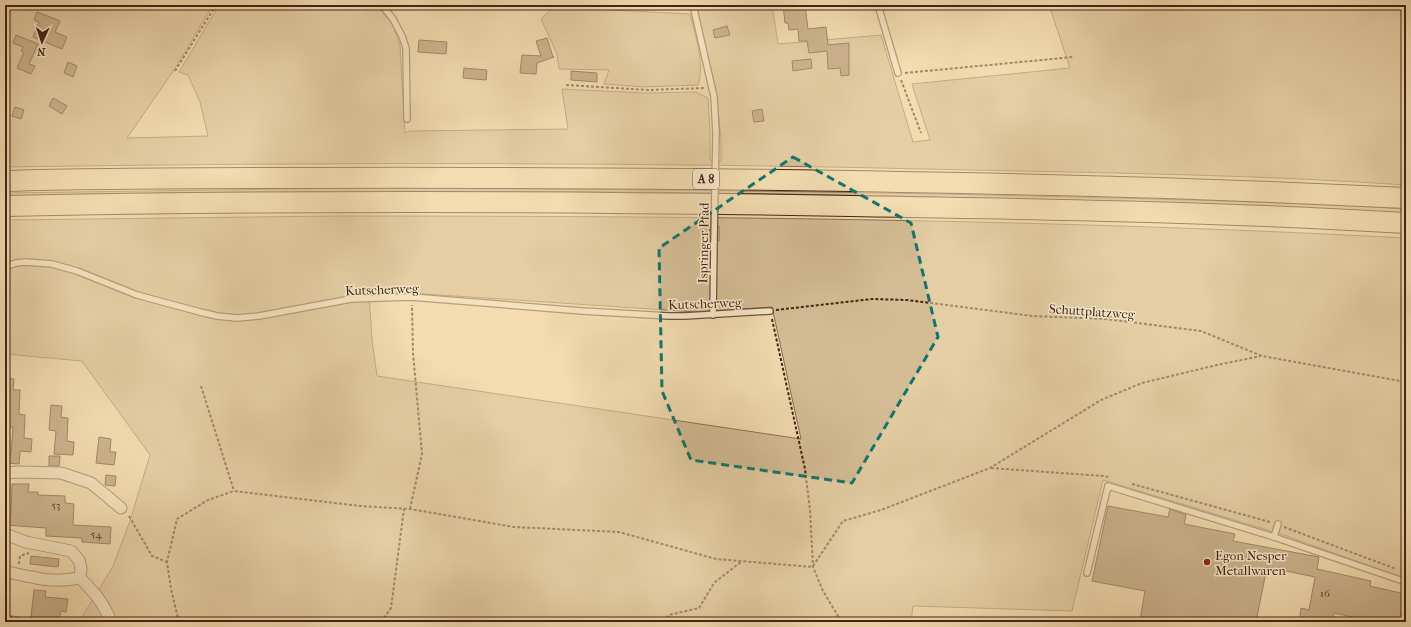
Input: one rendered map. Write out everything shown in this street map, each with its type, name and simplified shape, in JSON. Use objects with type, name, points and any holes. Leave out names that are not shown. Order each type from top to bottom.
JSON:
[{"type":"highway","name":"A 8","points":[[5,181],[188,178],[564,178],[753,180],[1146,188],[1406,198]]},
{"type":"highway","name":"A 8","points":[[5,206],[265,202],[717,204],[1099,211],[1406,223]]},
{"type":"street","points":[[5,473],[61,473],[91,483],[124,511]]},
{"type":"street","points":[[5,534],[26,542],[71,551],[79,560],[81,568],[80,578]]},
{"type":"street","points":[[6,572],[17,573],[32,578],[67,581],[80,578]]},
{"type":"street","points":[[80,578],[96,594],[111,622]]},
{"type":"lane","points":[[382,5],[393,19],[406,48],[407,119]]},
{"type":"lane","name":"Ispringer Pfad","points":[[693,5],[712,88],[716,133],[713,315]]},
{"type":"lane","points":[[878,5],[898,73]]},
{"type":"lane","name":"Kutscherweg","points":[[5,267],[16,263],[25,262],[52,264],[77,271],[137,295],[217,316],[237,318],[259,316],[351,300],[411,297],[582,311],[680,316],[770,311]]},
{"type":"lane","points":[[1088,573],[1108,486],[1274,537],[1406,582]]},
{"type":"lane","points":[[1274,537],[1278,524]]},
{"type":"path","points":[[175,71],[216,5]]},
{"type":"path","points":[[921,132],[898,73],[1073,57]]},
{"type":"path","points":[[566,85],[648,90],[712,88]]},
{"type":"path","points":[[410,509],[422,454],[411,297]]},
{"type":"path","name":"Schuttplatzweg","points":[[770,311],[872,299],[907,300],[1033,316],[1106,319],[1201,331],[1262,356],[1406,382]]},
{"type":"path","points":[[770,311],[805,469],[810,510],[813,568],[822,591],[838,616],[846,622]]},
{"type":"path","points":[[813,568],[843,521],[881,510],[990,468],[1101,400],[1142,383],[1262,356]]},
{"type":"path","points":[[201,386],[234,491]]},
{"type":"path","points":[[990,468],[1103,476],[1111,478]]},
{"type":"path","points":[[1126,482],[1278,524],[1399,570]]},
{"type":"path","points":[[179,622],[171,589],[167,562],[177,519],[208,500],[234,491],[360,506],[410,509],[514,527],[619,532],[716,559],[813,568]]},
{"type":"path","points":[[382,622],[391,608],[404,509]]},
{"type":"path","points":[[124,511],[152,556],[167,562]]},
{"type":"path","points":[[663,622],[669,615],[699,608],[714,583],[742,561]]},
{"type":"path","points":[[5,615],[40,622]]},
{"type":"highlighted area","points":[[793,157],[911,223],[938,337],[852,483],[691,460],[662,391],[659,248]]},
{"type":"shaded area","points":[[5,5],[213,5],[174,70],[127,138],[208,136],[200,102],[188,75],[179,72],[219,5],[405,5],[378,7],[393,25],[400,46],[405,133],[410,131],[568,129],[562,89],[646,93],[696,92],[708,98],[710,160],[721,161],[721,138],[716,91],[696,5],[772,5],[778,44],[881,35],[913,142],[930,140],[912,84],[1070,68],[1049,5],[1406,5],[1406,185],[1188,175],[729,165],[246,164],[5,167]]},
{"type":"shaded area","points":[[554,7],[690,14],[700,59],[700,77],[698,85],[645,87],[604,84],[609,70],[559,69],[557,54],[541,19]]},
{"type":"shaded area","points":[[359,188],[896,193],[1075,197],[1406,209],[1406,213],[1040,200],[671,192],[338,191],[5,196],[5,193]]},
{"type":"shaded area","points":[[335,216],[737,218],[1138,227],[1406,238],[1406,579],[1284,535],[1103,480],[1072,611],[913,606],[911,622],[79,622],[113,566],[130,521],[150,455],[82,361],[5,354],[5,220]],"holes":[[[710,226],[719,226],[719,241],[709,241]],[[410,293],[696,312],[772,307],[801,439],[377,376],[372,340],[369,294]]]},
{"type":"building","points":[[783,5],[805,5],[808,29],[826,27],[828,45],[849,43],[849,75],[841,76],[840,68],[828,69],[827,51],[809,53],[807,41],[799,41],[798,29],[789,30],[788,23],[785,23]]},
{"type":"building","points":[[37,12],[60,21],[55,32],[67,37],[62,49],[33,37],[39,22],[34,20]]},
{"type":"building","points":[[727,26],[730,35],[715,38],[713,30]]},
{"type":"building","points":[[16,35],[38,44],[29,64],[35,66],[31,74],[17,68],[24,52],[21,51],[23,47],[13,43]]},
{"type":"building","points":[[547,38],[554,57],[537,63],[536,74],[520,73],[522,55],[541,56],[536,41]]},
{"type":"building","points":[[419,40],[447,42],[446,54],[418,52]]},
{"type":"building","points":[[811,59],[812,68],[793,71],[792,61]]},
{"type":"building","points":[[68,62],[77,66],[73,77],[64,73]]},
{"type":"building","points":[[464,68],[487,70],[486,80],[463,78]]},
{"type":"building","points":[[571,71],[597,73],[597,82],[571,80]]},
{"type":"building","points":[[53,98],[67,106],[62,114],[49,106]]},
{"type":"building","points":[[15,107],[24,110],[21,119],[12,116]]},
{"type":"building","points":[[762,109],[764,121],[754,122],[752,111]]},
{"type":"building","points":[[5,378],[14,379],[13,390],[20,390],[19,414],[25,415],[24,438],[32,439],[31,452],[20,451],[19,464],[5,463],[5,453],[11,453],[13,427],[5,427],[7,403],[5,403]]},
{"type":"building","points":[[51,405],[62,406],[61,417],[68,418],[67,441],[74,442],[73,455],[54,454],[56,431],[49,430]]},
{"type":"building","points":[[99,437],[111,439],[110,452],[116,452],[114,465],[96,463]]},
{"type":"building","points":[[49,456],[60,456],[59,466],[49,466]]},
{"type":"building","points":[[106,475],[116,476],[115,486],[105,485]]},
{"type":"building","points":[[12,484],[29,484],[28,492],[38,492],[38,495],[65,496],[65,503],[74,504],[73,525],[111,527],[110,544],[82,542],[82,538],[46,536],[46,528],[5,525],[5,515],[11,515]]},
{"type":"building","name":"Egon Nesper Metallwaren","points":[[1108,506],[1168,517],[1170,509],[1186,515],[1184,524],[1235,534],[1233,541],[1319,557],[1317,569],[1371,581],[1370,586],[1405,594],[1399,622],[1371,622],[1334,613],[1332,622],[1299,622],[1301,608],[1309,610],[1315,577],[1267,567],[1256,622],[1150,622],[1140,620],[1145,591],[1092,581]]},
{"type":"building","points":[[31,556],[59,559],[58,567],[30,564]]},
{"type":"building","points":[[34,590],[46,591],[45,597],[68,599],[66,612],[61,611],[59,622],[45,622],[45,618],[31,617]]},
{"type":"place","name":"Egon Nesper Metallwaren","points":[[1207,562]]}]
